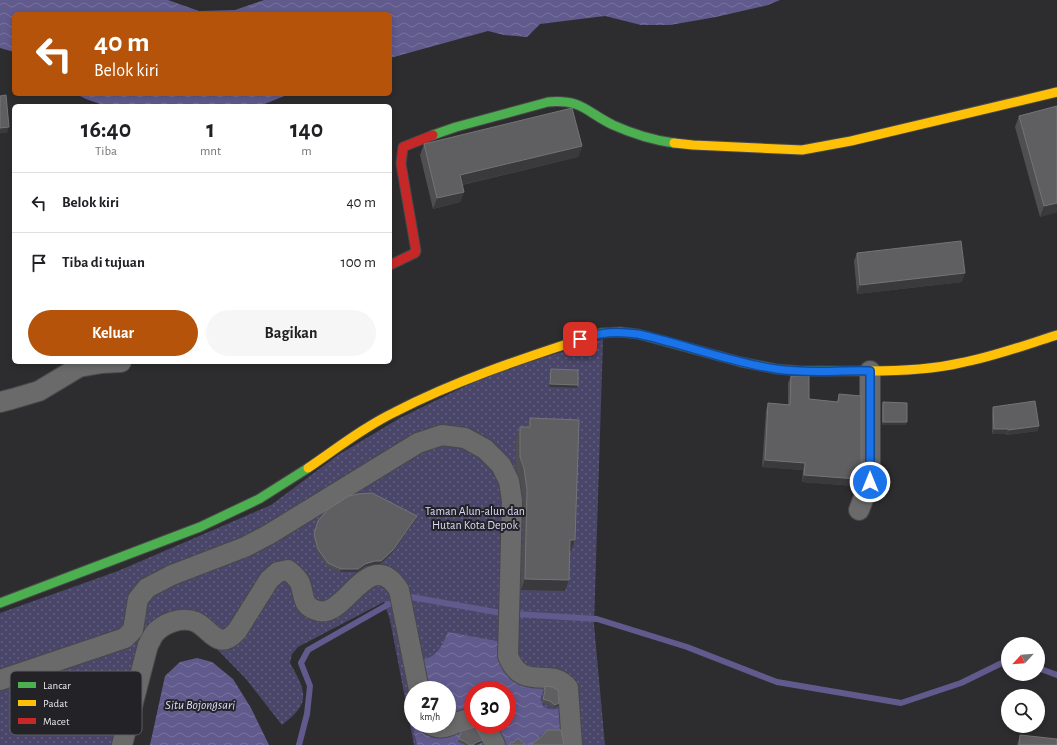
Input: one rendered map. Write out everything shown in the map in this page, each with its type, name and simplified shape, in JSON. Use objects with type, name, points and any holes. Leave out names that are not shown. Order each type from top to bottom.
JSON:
[{"type":"street","points":[[392,264],[415,253],[416,251],[400,164],[403,147],[443,131],[548,102],[560,101],[577,104],[623,129],[654,140],[693,145],[802,150],[851,141],[1057,92]]},
{"type":"street","points":[[0,603],[171,539],[237,510],[259,499],[298,475],[394,412],[432,394],[511,362],[601,333],[620,332],[638,334],[750,364],[776,369],[802,371],[902,371],[946,366],[965,362],[1057,334]]},
{"type":"street","points":[[0,402],[12,400],[39,391],[79,368],[97,364]]},
{"type":"street","points":[[859,510],[870,482],[870,371]]},
{"type":"street","points":[[27,671],[125,638],[133,630],[138,598],[147,588],[172,575],[245,547],[268,536],[418,443],[442,435],[465,438],[485,449],[501,464],[509,481],[512,502],[508,656],[512,666],[526,677],[556,679],[563,682],[568,688],[572,745]]},
{"type":"street","points":[[141,671],[148,645],[154,634],[166,624],[182,620],[196,622],[214,637],[224,639],[231,638],[269,580],[278,572],[288,570],[296,576],[300,584],[303,600],[311,608],[320,612],[329,610],[337,605],[367,578],[378,575],[388,577],[393,581],[399,590],[417,681]]},
{"type":"street","points":[[0,680],[10,677]]},
{"type":"street","points":[[489,733],[495,745]]},
{"type":"street","points":[[122,745],[125,735]]},
{"type":"green space","name":"Taman Alun-alun dan Hutan Kota Depok","points":[[603,339],[594,625],[605,745],[414,745],[412,733],[456,733],[456,681],[404,681],[404,693],[390,620],[384,602],[298,647],[292,654],[290,663],[299,679],[303,690],[303,696],[300,707],[292,717],[282,725],[246,679],[212,644],[190,629],[176,628],[157,644],[142,700],[142,671],[10,671],[10,735],[133,735],[130,745],[0,745],[0,613],[118,571],[271,505],[338,455],[400,418],[488,375]]},
{"type":"water","points":[[0,0],[168,0],[199,11],[235,10],[264,0],[780,0],[768,5],[716,17],[670,25],[641,25],[605,16],[540,24],[527,37],[504,35],[488,31],[392,57],[392,12],[12,12],[12,51],[0,48]]},
{"type":"water","points":[[80,96],[284,96],[265,104],[100,104]]},
{"type":"water","points":[[448,632],[502,642],[504,667],[508,675],[515,681],[464,681],[464,733],[516,733],[516,682],[534,687],[545,688],[541,695],[541,701],[546,708],[559,708],[563,701],[568,740],[558,730],[550,730],[540,735],[535,745],[417,745],[414,733],[456,733],[456,681],[422,681],[418,661],[434,655],[440,648]]},
{"type":"water","name":"Situ Bojongsari","points":[[197,658],[212,662],[233,679],[251,708],[269,745],[150,745],[165,676],[180,662]]},
{"type":"building","points":[[6,95],[9,127],[0,128],[0,96]]},
{"type":"building","points":[[1057,106],[1057,203],[1044,206],[1019,116]]},
{"type":"building","points":[[572,108],[582,146],[460,175],[464,192],[437,198],[424,144]]},
{"type":"building","points":[[961,241],[965,273],[860,285],[857,253]]},
{"type":"building","points":[[551,369],[578,370],[578,385],[550,384]]},
{"type":"building","points":[[791,376],[809,376],[809,399],[838,402],[839,394],[861,396],[861,472],[858,479],[804,475],[805,463],[765,460],[768,403],[790,405]]},
{"type":"building","points":[[1035,401],[1039,426],[1008,430],[994,429],[993,407]]},
{"type":"building","points":[[883,402],[907,403],[907,422],[883,422]]},
{"type":"building","points":[[530,418],[579,420],[575,540],[570,540],[569,580],[525,579],[527,490],[524,468],[520,457],[520,427],[530,427]]},
{"type":"building","points":[[372,493],[417,516],[393,550],[381,561],[365,564],[358,569],[341,569],[328,563],[318,549],[314,534],[318,521],[327,510],[349,496]]},
{"type":"building","points":[[544,686],[552,687],[558,690],[559,703],[555,705],[550,701],[543,699],[545,691]]},
{"type":"building","points":[[464,730],[464,733],[479,733],[483,740],[473,745],[469,745],[459,739],[461,731]]},
{"type":"building","points":[[547,730],[561,730],[564,745],[531,745]]},
{"type":"building","points":[[1020,735],[1057,739],[1057,745],[1019,745]]},
{"type":"building","points":[[518,738],[526,745],[509,745],[510,743],[514,742]]},
{"type":"waterway","points":[[299,745],[307,714],[310,686],[301,663],[308,650],[389,604],[411,597],[501,613],[597,619],[687,647],[777,682],[901,703],[961,683],[1001,663]]},
{"type":"waterway","points":[[1045,671],[1057,675]]},
{"type":"traffic: fast","points":[[433,135],[456,127],[548,102],[569,102],[613,125],[628,131],[650,138],[674,143]]},
{"type":"traffic: fast","points":[[582,339],[601,333],[620,332],[638,334],[741,362],[776,369],[801,371],[868,371]]},
{"type":"traffic: fast","points":[[0,603],[200,527],[259,499],[308,468]]},
{"type":"traffic: slow","points":[[674,143],[802,150],[851,141],[1057,92]]},
{"type":"traffic: slow","points":[[868,371],[914,370],[949,365],[997,354],[1057,335]]},
{"type":"traffic: slow","points":[[308,468],[372,424],[441,390],[487,372],[582,339]]},
{"type":"traffic: jam","points":[[392,264],[415,253],[416,251],[401,164],[403,147],[433,135]]},
{"type":"route","points":[[580,339],[601,333],[620,332],[656,338],[750,364],[776,369],[795,371],[870,371],[870,482]]}]
